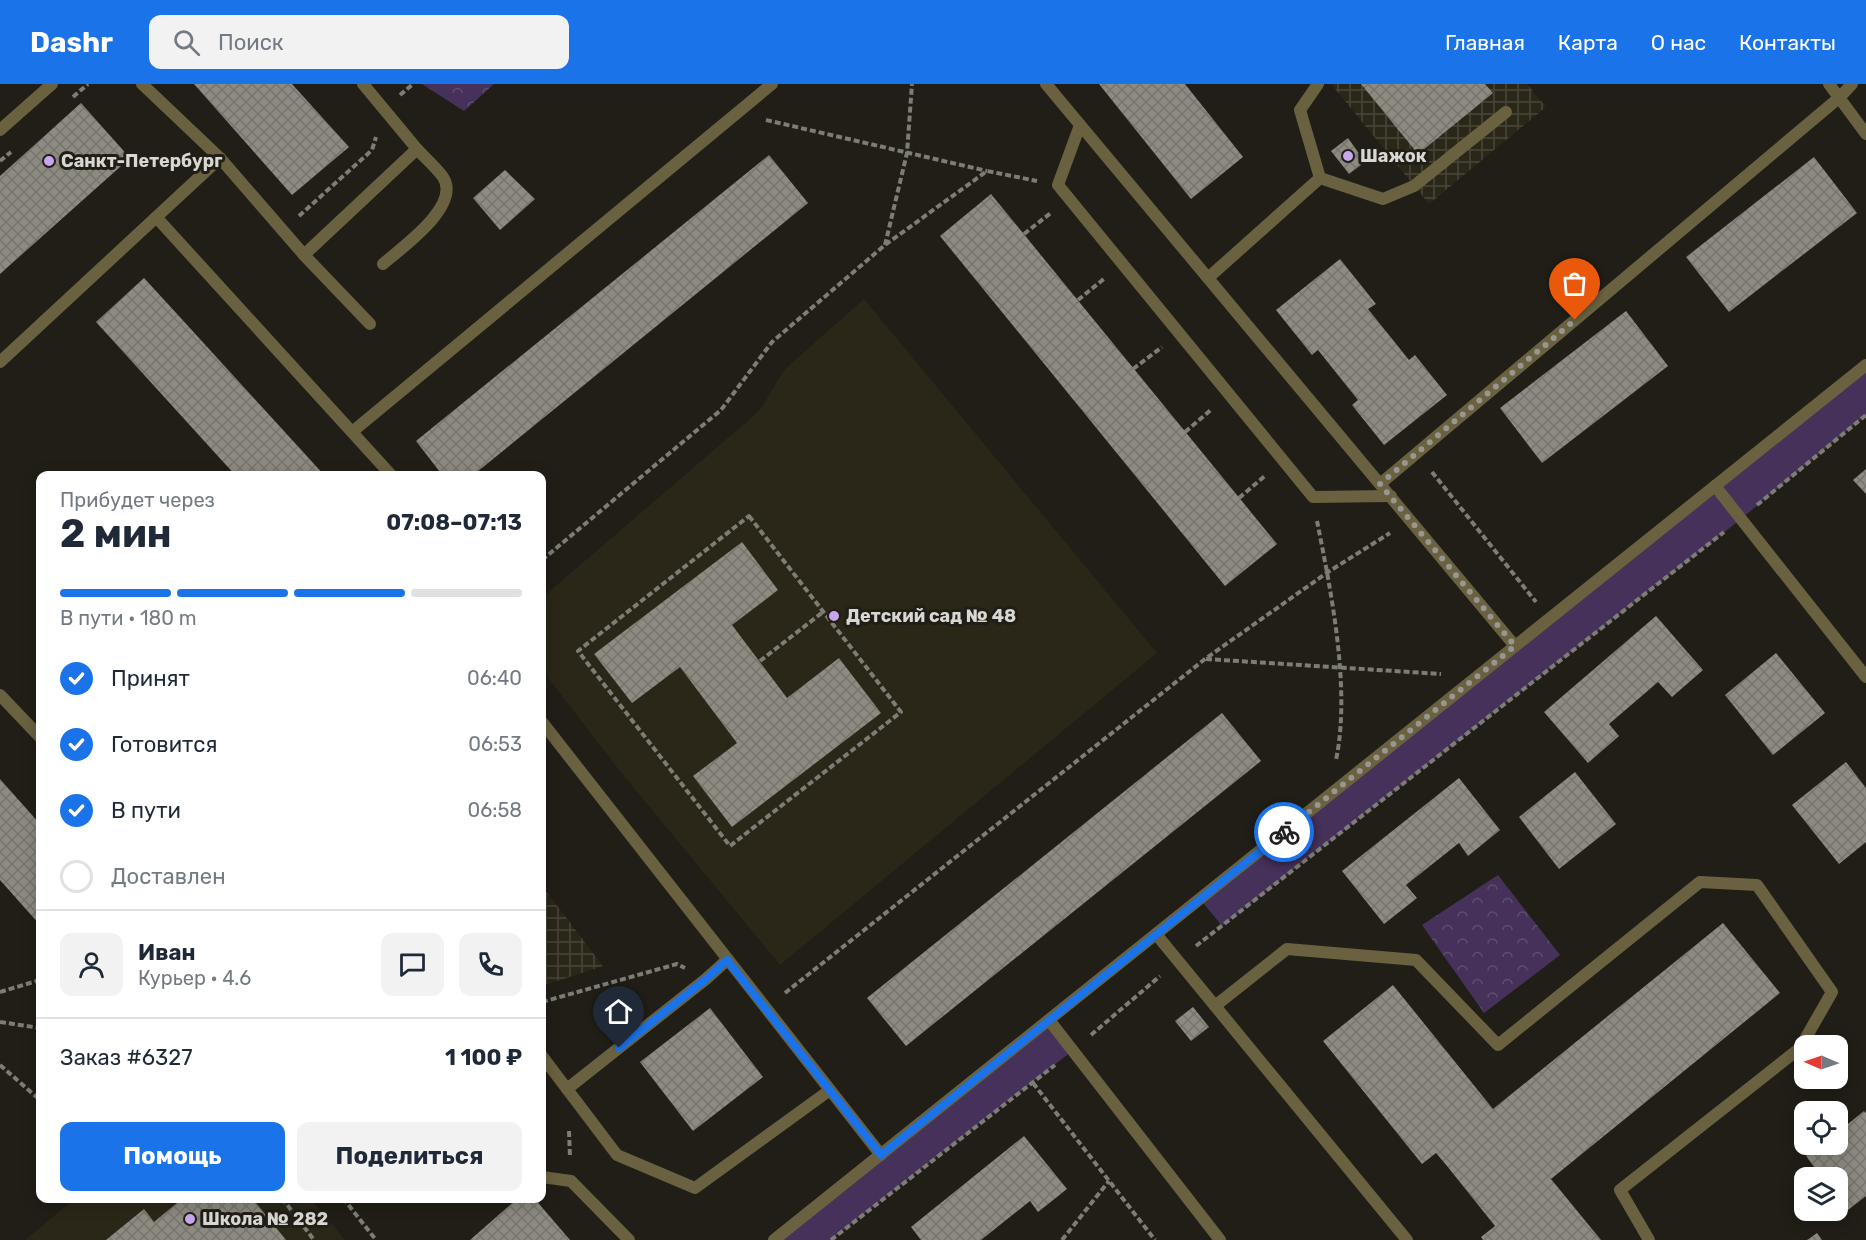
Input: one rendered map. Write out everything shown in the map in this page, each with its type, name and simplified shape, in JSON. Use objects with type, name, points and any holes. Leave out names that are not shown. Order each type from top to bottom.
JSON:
[{"type":"lane","points":[[0,130],[52,84]]},
{"type":"lane","points":[[142,84],[220,158],[304,255],[370,324]]},
{"type":"lane","points":[[363,84],[444,178],[447,193],[434,219],[383,264]]},
{"type":"lane","points":[[352,432],[772,84]]},
{"type":"lane","points":[[1046,84],[1515,646]]},
{"type":"lane","points":[[1318,84],[1300,110],[1320,178]]},
{"type":"lane","points":[[1829,84],[1866,134]]},
{"type":"lane","points":[[1380,484],[1840,97],[1852,84]]},
{"type":"lane","points":[[1320,178],[1383,199],[1414,186],[1506,112]]},
{"type":"lane","points":[[1080,125],[1058,185],[1312,496],[1391,496]]},
{"type":"lane","points":[[304,255],[417,149]]},
{"type":"lane","points":[[0,362],[220,158]]},
{"type":"lane","points":[[1208,278],[1320,178]]},
{"type":"lane","points":[[157,218],[387,471]]},
{"type":"lane","points":[[774,1240],[1866,365]]},
{"type":"lane","points":[[1715,486],[1866,677]]},
{"type":"lane","points":[[0,695],[36,733]]},
{"type":"lane","points":[[546,727],[881,1155]]},
{"type":"lane","points":[[1215,1006],[1287,949],[1416,960],[1498,1044],[1700,882],[1757,885],[1832,992],[1800,1048],[1620,1190],[1648,1240]]},
{"type":"lane","points":[[1156,934],[1407,1240]]},
{"type":"lane","points":[[567,1089],[727,960]]},
{"type":"lane","points":[[1049,1020],[1220,1240]]},
{"type":"lane","points":[[546,1061],[617,1155],[695,1188],[830,1090]]},
{"type":"lane","points":[[546,1178],[571,1181],[629,1240]]},
{"type":"path","points":[[885,244],[907,153],[912,84]]},
{"type":"path","points":[[738,113],[907,153],[1058,185]]},
{"type":"path","points":[[294,221],[372,150],[377,140],[376,134]]},
{"type":"path","points":[[546,557],[721,410],[772,342],[885,244],[987,171]]},
{"type":"path","points":[[1024,234],[1069,198]]},
{"type":"path","points":[[1078,300],[1123,264]]},
{"type":"path","points":[[1133,369],[1180,334]]},
{"type":"path","points":[[1185,432],[1229,395]]},
{"type":"path","points":[[831,1240],[1033,1083],[1178,961],[1741,519],[1866,415]]},
{"type":"path","points":[[1239,498],[1284,461]]},
{"type":"path","points":[[1312,496],[1328,572],[1340,667],[1341,736],[1329,796]]},
{"type":"path","points":[[749,516],[823,612],[901,712],[730,846],[578,651],[749,516]]},
{"type":"path","points":[[780,997],[1205,659],[1328,572],[1396,529]]},
{"type":"path","points":[[760,662],[823,612]]},
{"type":"path","points":[[1205,659],[1443,674]]},
{"type":"path","points":[[546,1001],[677,964],[706,979]]},
{"type":"path","points":[[0,992],[36,981]]},
{"type":"path","points":[[0,1022],[36,1027]]},
{"type":"path","points":[[0,1065],[36,1096]]},
{"type":"path","points":[[1033,1083],[1155,1240]]},
{"type":"path","points":[[1062,1240],[1109,1181]]},
{"type":"path","points":[[286,1203],[314,1240]]},
{"type":"path","points":[[347,1203],[376,1240]]},
{"type":"shaded area","points":[[1331,84],[1527,84],[1546,107],[1429,204]]},
{"type":"shaded area","name":"Детский сад № 48","points":[[864,299],[1157,653],[780,965],[620,771],[546,675],[546,595],[759,411],[785,369]]},
{"type":"shaded area","points":[[546,891],[603,966],[546,985]]},
{"type":"shaded area","name":"Школа № 282","points":[[70,1203],[314,1203],[345,1240],[25,1240]]},
{"type":"green space","points":[[422,84],[494,84],[464,111]]},
{"type":"green space","points":[[1866,365],[1866,415],[1741,519],[1222,926],[1200,899]]},
{"type":"green space","points":[[1498,875],[1560,955],[1484,1013],[1422,925]]},
{"type":"green space","points":[[1049,1020],[1072,1051],[831,1240],[774,1240]]},
{"type":"building","points":[[194,84],[292,84],[349,147],[292,195]]},
{"type":"building","points":[[1099,84],[1185,84],[1243,157],[1191,199]]},
{"type":"building","points":[[1361,84],[1485,84],[1493,93],[1418,154]]},
{"type":"building","points":[[81,103],[130,158],[0,274],[0,176]]},
{"type":"building","name":"Шажок","points":[[1348,138],[1365,162],[1349,174],[1331,151]]},
{"type":"building","points":[[769,155],[808,203],[478,471],[439,471],[416,441]]},
{"type":"building","points":[[1814,157],[1857,213],[1729,312],[1686,257]]},
{"type":"building","points":[[505,170],[535,199],[500,230],[473,198]]},
{"type":"building","points":[[991,194],[1277,544],[1225,586],[940,236]]},
{"type":"building","points":[[1340,259],[1376,304],[1368,309],[1409,360],[1415,355],[1447,395],[1384,445],[1352,405],[1358,400],[1318,350],[1312,355],[1276,310]]},
{"type":"building","points":[[144,278],[320,471],[231,471],[96,322]]},
{"type":"building","points":[[1626,311],[1668,366],[1542,463],[1500,408]]},
{"type":"building","points":[[1866,469],[1866,494],[1853,480]]},
{"type":"building","points":[[742,542],[778,590],[732,625],[787,698],[839,658],[881,713],[732,827],[693,776],[737,743],[680,667],[632,703],[594,654]]},
{"type":"building","points":[[1656,616],[1703,670],[1672,697],[1658,682],[1609,724],[1619,736],[1588,763],[1544,712]]},
{"type":"building","points":[[1776,653],[1825,713],[1773,755],[1725,695]]},
{"type":"building","points":[[1222,713],[1261,761],[906,1046],[867,998]]},
{"type":"building","points":[[1846,762],[1866,788],[1866,842],[1839,864],[1792,805]]},
{"type":"building","points":[[1575,772],[1616,824],[1559,869],[1519,817]]},
{"type":"building","points":[[1459,778],[1500,830],[1468,856],[1459,843],[1406,885],[1417,898],[1384,924],[1342,871]]},
{"type":"building","points":[[0,779],[36,820],[36,920],[0,880]]},
{"type":"building","points":[[1723,923],[1780,993],[1551,1179],[1601,1240],[1483,1240],[1481,1237],[1495,1226],[1447,1166],[1436,1153],[1422,1164],[1323,1041],[1393,985],[1493,1109]]},
{"type":"building","points":[[1193,1007],[1209,1027],[1191,1041],[1175,1021]]},
{"type":"building","points":[[710,1008],[763,1077],[693,1131],[640,1062]]},
{"type":"building","points":[[1864,1111],[1866,1113],[1866,1196],[1848,1210],[1848,1167],[1814,1167],[1806,1156],[1848,1155],[1848,1124]]},
{"type":"building","points":[[1024,1136],[1067,1189],[1038,1212],[1030,1201],[981,1240],[921,1240],[911,1227]]},
{"type":"building","points":[[177,1203],[256,1203],[286,1240],[106,1240],[144,1209],[154,1222]]},
{"type":"building","points":[[512,1203],[538,1203],[570,1240],[470,1240]]},
{"type":"building","points":[[1817,1233],[1822,1240],[1807,1240]]},
{"type":"way so far","points":[[1284,832],[1515,646],[1380,484],[1575,320]]},
{"type":"place","name":"Шажок","points":[[1348,156]]},
{"type":"place","name":"Санкт-Петербург","points":[[49,161]]},
{"type":"place","name":"Детский сад № 48","points":[[834,616]]},
{"type":"place","name":"Школа № 282","points":[[190,1219]]},
{"type":"route","points":[[619,1048],[727,960],[881,1155],[1284,832]]}]
